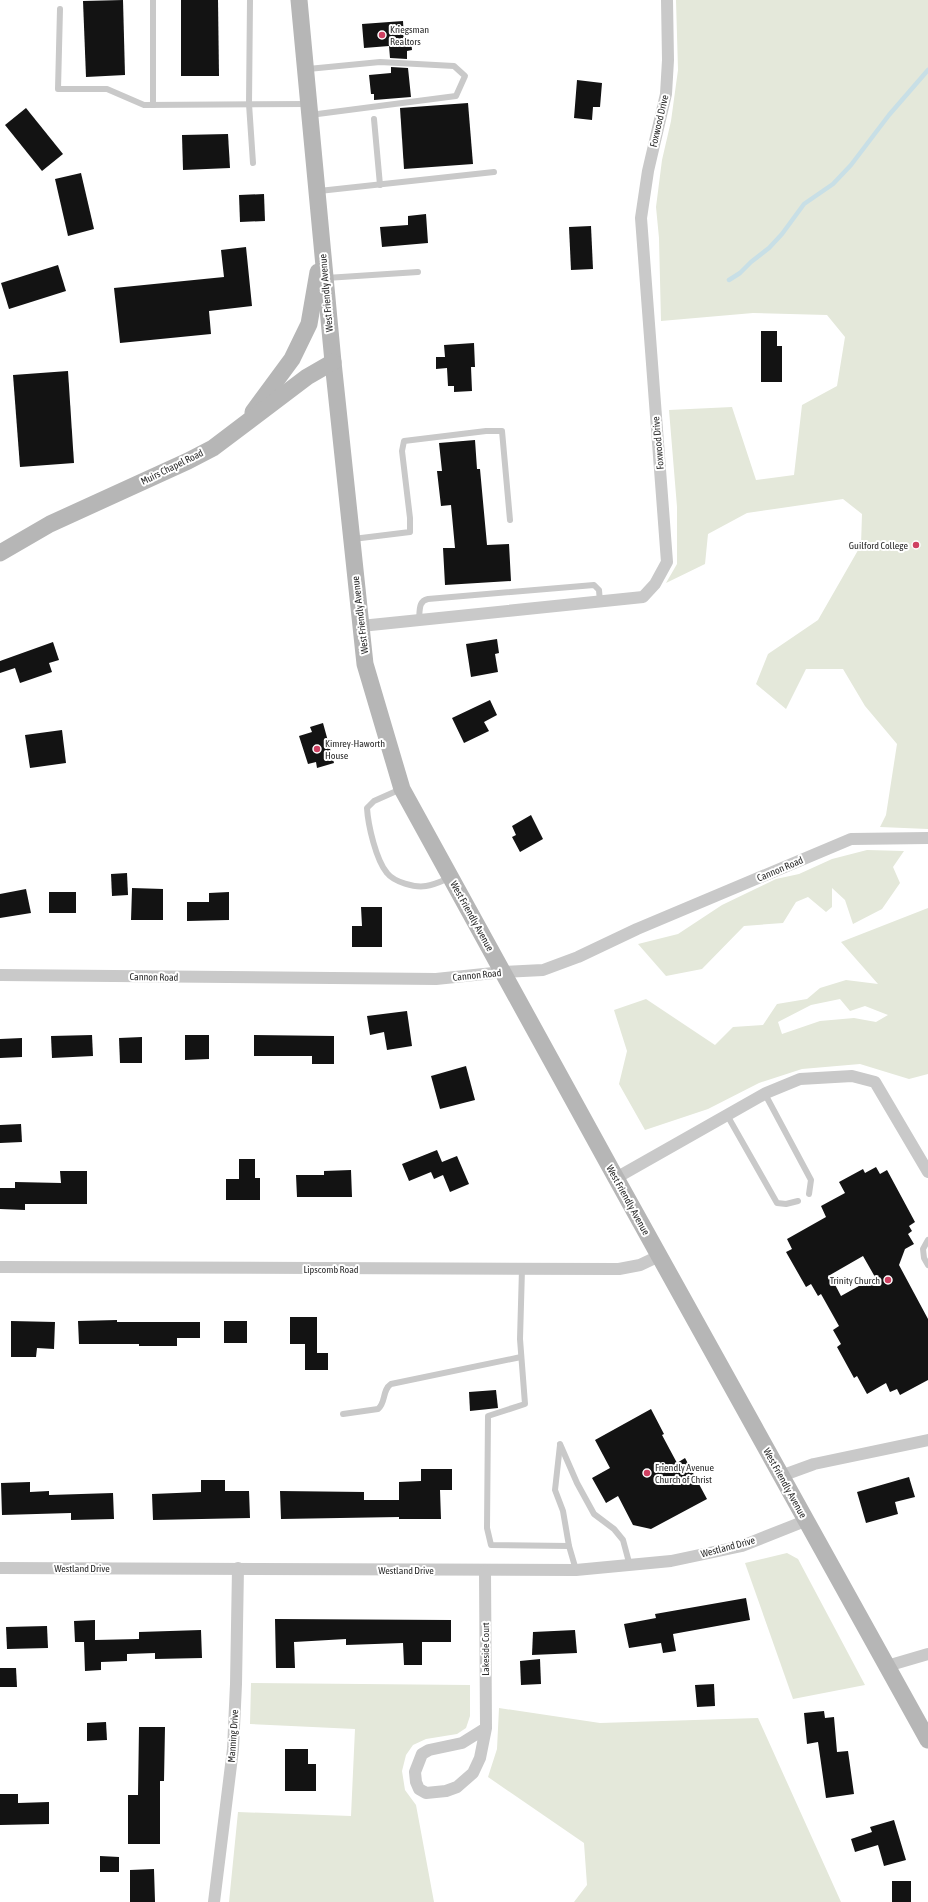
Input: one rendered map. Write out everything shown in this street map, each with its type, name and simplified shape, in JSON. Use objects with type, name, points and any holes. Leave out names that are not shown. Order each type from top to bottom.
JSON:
[{"type":"main road","name":"West Friendly Avenue","points":[[299,0],[333,362],[361,626],[366,664],[402,789],[805,1521],[928,1740]]},
{"type":"main road","points":[[242,427],[292,359],[309,324],[322,248]]},
{"type":"main road","name":"Muirs Chapel Road","points":[[0,553],[50,524],[188,461],[213,448],[307,377],[333,362]]},
{"type":"street","name":"Foxwood Drive","points":[[361,626],[643,597],[655,584],[667,562],[641,218],[648,171],[666,94],[668,60],[667,0]]},
{"type":"street","name":"Cannon Road","points":[[0,975],[436,979],[503,972],[543,970],[571,960],[637,929],[851,839],[928,838]]},
{"type":"street","points":[[616,1178],[765,1094],[800,1079],[852,1076],[876,1082],[928,1172]]},
{"type":"street","name":"Lipscomb Road","points":[[0,1267],[619,1269],[640,1265],[659,1256]]},
{"type":"street","points":[[781,1476],[814,1464],[928,1440]]},
{"type":"street","name":"Westland Drive","points":[[0,1568],[238,1568],[486,1571],[576,1570],[671,1561],[742,1546],[805,1521]]},
{"type":"street","name":"Manning Drive","points":[[214,1902],[233,1750],[238,1568]]},
{"type":"street","name":"Lakeside Court","points":[[486,1571],[486,1728],[480,1758],[473,1773],[458,1787],[446,1791],[426,1793],[419,1789],[416,1782],[415,1772],[422,1754],[429,1750],[462,1744],[486,1728]]},
{"type":"street","points":[[887,1666],[928,1654]]},
{"type":"lane","points":[[153,0],[153,105]]},
{"type":"lane","points":[[250,0],[249,104],[253,163]]},
{"type":"lane","points":[[60,9],[58,89],[107,89],[144,105],[249,104],[309,110],[456,96],[465,76],[454,66],[380,62],[306,70]]},
{"type":"lane","points":[[374,119],[380,185]]},
{"type":"lane","points":[[317,192],[494,172]]},
{"type":"lane","points":[[325,278],[418,272]]},
{"type":"lane","points":[[351,539],[410,532],[410,518],[402,451],[404,441],[486,431],[502,432],[510,520]]},
{"type":"lane","points":[[419,620],[420,604],[423,600],[428,599],[594,585],[599,590],[600,602]]},
{"type":"lane","points":[[402,789],[374,801],[367,808],[368,822],[373,841],[385,869],[396,880],[410,885],[425,886],[451,878]]},
{"type":"lane","points":[[765,1094],[811,1180],[809,1194]]},
{"type":"lane","points":[[727,1116],[777,1204],[786,1204],[798,1201]]},
{"type":"lane","points":[[928,1240],[923,1249],[924,1258],[928,1265]]},
{"type":"lane","points":[[522,1269],[520,1339],[525,1404],[488,1416],[487,1528],[491,1545],[569,1546]]},
{"type":"lane","points":[[343,1414],[378,1409],[382,1406],[386,1390],[391,1384],[521,1357]]},
{"type":"lane","points":[[576,1570],[569,1546],[563,1511],[555,1490],[560,1444],[577,1483],[594,1514],[614,1529],[623,1540],[630,1566]]},
{"type":"shaded area","points":[[676,0],[928,0],[928,829],[880,827],[886,815],[897,744],[865,706],[843,669],[806,669],[786,709],[756,684],[768,654],[818,620],[861,545],[862,514],[843,499],[747,513],[708,534],[705,564],[666,583],[677,564],[677,507],[669,410],[732,407],[756,480],[794,475],[802,405],[837,386],[845,337],[827,315],[753,313],[661,321],[659,238],[656,207],[662,160],[671,121],[678,70]]},
{"type":"shaded area","points":[[867,850],[904,851],[893,867],[900,883],[882,909],[853,924],[845,900],[832,888],[832,907],[826,912],[808,897],[796,902],[783,923],[744,926],[702,969],[666,976],[638,944],[678,934],[722,905],[776,879],[799,874],[832,859]]},
{"type":"shaded area","points":[[928,908],[928,1074],[909,1079],[860,1064],[802,1069],[759,1083],[708,1109],[645,1130],[619,1084],[627,1051],[614,1010],[646,999],[715,1045],[733,1027],[763,1025],[777,1004],[807,999],[820,988],[846,980],[878,984],[841,942]],"holes":[[[840,999],[850,1011],[865,1006],[888,1015],[876,1022],[854,1018],[820,1021],[782,1034],[778,1022],[811,1005]]]},
{"type":"shaded area","points":[[787,1553],[798,1559],[865,1685],[793,1699],[745,1563]]},
{"type":"shaded area","points":[[251,1683],[470,1685],[470,1716],[466,1728],[457,1734],[426,1739],[413,1745],[406,1755],[402,1771],[405,1790],[416,1805],[434,1902],[229,1902],[238,1812],[351,1816],[355,1729],[250,1724]]},
{"type":"shaded area","points":[[499,1708],[600,1723],[758,1718],[841,1902],[574,1902],[587,1885],[584,1843],[488,1777],[497,1749]]},
{"type":"building","points":[[123,0],[125,75],[86,77],[83,1]]},
{"type":"building","points":[[181,0],[218,0],[219,76],[181,76]]},
{"type":"building","points":[[403,21],[404,39],[411,39],[412,50],[407,51],[407,59],[390,58],[389,46],[364,48],[362,24]]},
{"type":"building","points":[[391,67],[408,68],[411,97],[374,100],[374,94],[371,94],[369,75],[391,73]]},
{"type":"building","points":[[577,80],[602,83],[600,107],[593,107],[592,120],[574,118]]},
{"type":"building","points":[[468,103],[473,164],[404,169],[400,108]]},
{"type":"building","points":[[26,108],[63,154],[42,171],[5,125]]},
{"type":"building","points":[[228,134],[230,168],[183,170],[182,135]]},
{"type":"building","points":[[81,173],[94,229],[68,236],[55,179]]},
{"type":"building","points":[[264,194],[265,221],[240,222],[239,195]]},
{"type":"building","points":[[426,214],[428,243],[382,247],[380,227],[408,225],[408,216]]},
{"type":"building","points":[[591,226],[593,269],[571,270],[569,227]]},
{"type":"building","points":[[246,247],[252,306],[209,311],[211,334],[120,343],[114,288],[224,277],[221,250]]},
{"type":"building","points":[[58,265],[66,291],[9,309],[1,283]]},
{"type":"building","points":[[761,331],[777,331],[777,346],[782,346],[782,382],[761,382]]},
{"type":"building","points":[[474,343],[475,367],[471,367],[472,391],[454,392],[454,386],[448,386],[447,368],[436,369],[436,357],[445,357],[444,345]]},
{"type":"building","points":[[68,371],[74,463],[20,467],[13,375]]},
{"type":"building","points":[[475,440],[477,469],[480,469],[487,545],[509,544],[511,581],[445,585],[443,548],[455,548],[451,505],[441,506],[437,471],[442,471],[439,443]]},
{"type":"building","points":[[497,639],[499,653],[495,654],[498,672],[471,677],[466,644]]},
{"type":"building","points":[[53,642],[59,660],[49,663],[52,672],[20,683],[15,668],[0,673],[0,661]]},
{"type":"building","points":[[490,700],[497,715],[484,722],[489,731],[464,743],[452,718]]},
{"type":"building","name":"Kimrey-Haworth House","points":[[323,723],[334,763],[317,768],[316,762],[308,764],[299,736],[312,732],[310,727]]},
{"type":"building","points":[[62,730],[66,763],[30,768],[25,735]]},
{"type":"building","points":[[531,815],[543,839],[520,852],[512,837],[516,835],[512,826]]},
{"type":"building","points":[[127,873],[128,895],[112,896],[111,874]]},
{"type":"building","points":[[132,888],[163,889],[163,920],[131,920]]},
{"type":"building","points":[[26,889],[31,913],[0,918],[0,894]]},
{"type":"building","points":[[49,892],[76,892],[76,913],[49,913]]},
{"type":"building","points":[[229,892],[229,920],[187,921],[187,902],[209,902],[209,893]]},
{"type":"building","points":[[361,907],[382,907],[382,947],[352,947],[352,926],[362,926]]},
{"type":"building","points":[[407,1011],[412,1046],[387,1050],[384,1032],[370,1035],[367,1016]]},
{"type":"building","points":[[92,1035],[93,1056],[52,1058],[51,1036]]},
{"type":"building","points":[[185,1035],[209,1035],[209,1059],[185,1060]]},
{"type":"building","points":[[254,1035],[334,1036],[334,1064],[312,1064],[312,1056],[254,1056]]},
{"type":"building","points":[[142,1037],[142,1063],[120,1063],[119,1038]]},
{"type":"building","points":[[22,1038],[22,1057],[0,1058],[0,1039]]},
{"type":"building","points":[[466,1066],[475,1100],[440,1109],[431,1076]]},
{"type":"building","points":[[21,1124],[22,1142],[0,1143],[0,1125]]},
{"type":"building","points":[[437,1150],[442,1162],[457,1156],[469,1184],[450,1192],[443,1175],[434,1179],[431,1172],[409,1181],[402,1164]]},
{"type":"building","points":[[239,1159],[255,1159],[255,1178],[260,1178],[260,1200],[226,1200],[226,1179],[239,1179]]},
{"type":"building","name":"Trinity Church","points":[[876,1167],[880,1174],[887,1170],[915,1222],[909,1226],[912,1231],[908,1234],[914,1244],[905,1249],[899,1265],[928,1319],[928,1380],[900,1395],[897,1389],[890,1392],[886,1383],[867,1394],[857,1376],[854,1378],[837,1347],[841,1344],[833,1330],[839,1326],[821,1294],[818,1296],[811,1284],[806,1287],[786,1252],[792,1249],[787,1239],[826,1217],[821,1206],[845,1193],[839,1182],[863,1169],[865,1173]],"holes":[[[863,1256],[875,1277],[841,1296],[830,1275]]]},
{"type":"building","points":[[351,1170],[352,1197],[297,1197],[296,1175],[324,1175],[324,1171]]},
{"type":"building","points":[[60,1171],[87,1171],[87,1204],[25,1204],[25,1210],[0,1209],[0,1188],[15,1188],[15,1182],[61,1183]]},
{"type":"building","points":[[290,1317],[317,1317],[317,1353],[328,1353],[328,1370],[305,1370],[305,1344],[290,1344]]},
{"type":"building","points":[[117,1320],[117,1322],[200,1322],[200,1338],[177,1338],[177,1346],[139,1346],[139,1344],[79,1344],[78,1321]]},
{"type":"building","points":[[11,1321],[55,1322],[54,1349],[37,1348],[36,1357],[11,1357]]},
{"type":"building","points":[[224,1321],[247,1321],[247,1343],[224,1343]]},
{"type":"building","points":[[496,1390],[498,1408],[470,1411],[469,1392]]},
{"type":"building","name":"Friendly Avenue Church of Christ","points":[[651,1409],[664,1434],[662,1435],[677,1463],[685,1458],[707,1499],[651,1529],[633,1525],[618,1496],[606,1503],[592,1478],[610,1468],[595,1440]]},
{"type":"building","points":[[421,1469],[452,1469],[452,1490],[440,1490],[441,1519],[399,1519],[399,1517],[281,1519],[280,1491],[364,1492],[364,1500],[399,1500],[399,1482],[421,1481]]},
{"type":"building","points":[[909,1477],[915,1497],[895,1502],[898,1514],[866,1523],[857,1492]]},
{"type":"building","points":[[201,1480],[225,1480],[225,1491],[249,1491],[250,1518],[153,1520],[152,1494],[201,1492]]},
{"type":"building","points":[[30,1482],[30,1492],[49,1491],[49,1495],[113,1493],[114,1519],[71,1520],[71,1513],[2,1515],[1,1483]]},
{"type":"building","points":[[746,1598],[750,1620],[673,1634],[676,1651],[663,1653],[661,1643],[629,1648],[624,1624],[656,1618],[655,1614]]},
{"type":"building","points":[[275,1619],[451,1620],[451,1642],[422,1642],[422,1665],[404,1665],[403,1643],[346,1645],[346,1639],[294,1642],[295,1668],[276,1668]]},
{"type":"building","points":[[95,1620],[95,1640],[139,1639],[139,1632],[201,1630],[202,1658],[155,1659],[155,1653],[127,1654],[127,1661],[101,1662],[101,1670],[85,1671],[84,1642],[75,1642],[74,1621]]},
{"type":"building","points":[[47,1626],[48,1648],[7,1649],[6,1627]]},
{"type":"building","points":[[575,1630],[577,1653],[532,1655],[533,1632]]},
{"type":"building","points":[[540,1659],[541,1684],[521,1685],[520,1661]]},
{"type":"building","points":[[0,1668],[16,1668],[17,1687],[0,1687]]},
{"type":"building","points":[[714,1684],[715,1706],[697,1707],[695,1685]]},
{"type":"building","points":[[824,1711],[825,1718],[834,1717],[837,1752],[848,1751],[854,1794],[826,1798],[818,1742],[807,1744],[804,1713]]},
{"type":"building","points":[[106,1722],[107,1740],[87,1741],[87,1723]]},
{"type":"building","points":[[139,1727],[165,1727],[164,1781],[160,1781],[160,1844],[128,1844],[128,1795],[138,1795]]},
{"type":"building","points":[[285,1749],[308,1749],[308,1764],[316,1764],[316,1791],[285,1791]]},
{"type":"building","points":[[0,1794],[18,1794],[18,1803],[49,1802],[49,1824],[0,1825]]},
{"type":"building","points":[[894,1820],[906,1860],[884,1866],[878,1845],[855,1852],[851,1839],[872,1832],[870,1827]]},
{"type":"building","points":[[100,1856],[119,1857],[119,1872],[100,1872]]},
{"type":"building","points":[[154,1869],[155,1902],[130,1902],[130,1870]]},
{"type":"building","points":[[892,1881],[911,1881],[911,1902],[892,1902]]},
{"type":"waterway","points":[[729,280],[740,273],[769,248],[782,234],[804,204],[833,184],[851,165],[889,115],[928,70]]},
{"type":"place","name":"Kriegsman Realtors","points":[[382,35]]},
{"type":"place","name":"Guilford College","points":[[916,545]]},
{"type":"place","name":"Kimrey-Haworth House","points":[[317,749]]},
{"type":"place","name":"Trinity Church","points":[[888,1280]]},
{"type":"place","name":"Friendly Avenue Church of Christ","points":[[647,1473]]}]
